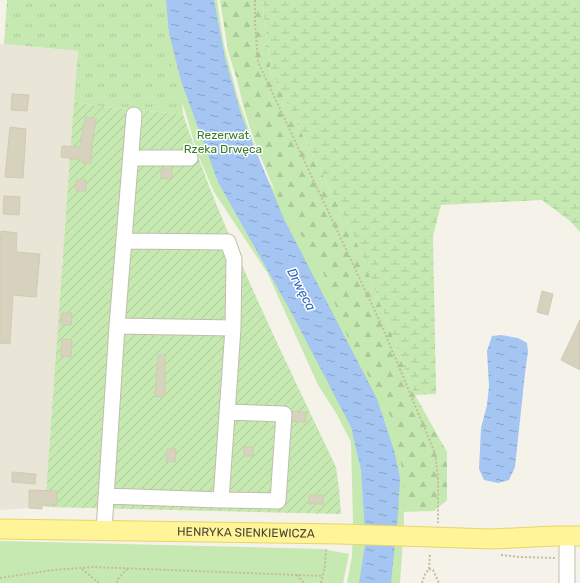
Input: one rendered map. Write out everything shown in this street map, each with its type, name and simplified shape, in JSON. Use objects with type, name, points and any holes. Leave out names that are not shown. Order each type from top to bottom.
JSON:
[{"type":"main road","name":"HENRYKA SIENKIEWICZA","points":[[0,529],[340,534],[430,541],[554,536],[576,544]]},
{"type":"lane","points":[[104,530],[117,326],[134,115]]},
{"type":"lane","points":[[131,158],[190,158]]},
{"type":"lane","points":[[124,241],[228,242],[234,260],[233,328],[221,500]]},
{"type":"lane","points":[[117,326],[233,328]]},
{"type":"lane","points":[[106,496],[278,501],[284,414],[227,412]]},
{"type":"lane","points":[[567,583],[576,544]]},
{"type":"path","points":[[255,0],[258,62],[381,324],[435,453],[438,477],[438,522],[430,541],[429,569],[422,583]]},
{"type":"path","points":[[321,583],[326,549]]},
{"type":"path","points":[[0,578],[53,570],[81,568],[128,568],[323,576]]},
{"type":"path","points":[[81,568],[99,583]]},
{"type":"path","points":[[117,583],[118,579],[128,568]]},
{"type":"path","points":[[429,569],[433,570],[439,583]]},
{"type":"path","points":[[297,575],[304,583]]},
{"type":"shaded area","points":[[0,44],[78,51],[45,507],[0,510]]},
{"type":"green space","points":[[7,0],[166,0],[181,81],[183,114],[102,107],[74,101],[78,51],[4,44]]},
{"type":"green space","name":"Rezerwat Rzeka Drwęca","points":[[163,0],[217,0],[224,45],[238,98],[264,173],[323,272],[348,338],[394,423],[403,475],[404,526],[400,583],[347,583],[352,556],[353,521],[351,442],[336,413],[318,385],[268,274],[214,192],[198,155],[170,61]]},
{"type":"green space","points":[[220,0],[262,0],[271,72],[358,245],[415,395],[447,452],[447,500],[434,511],[400,512],[289,223],[255,143],[228,51]]},
{"type":"green space","points":[[262,0],[580,0],[580,232],[570,221],[542,200],[441,205],[433,236],[436,394],[415,395],[358,245],[271,72]]},
{"type":"green space","points":[[74,101],[102,107],[183,114],[216,204],[254,293],[336,467],[341,514],[45,507]]},
{"type":"green space","points":[[0,541],[323,549],[349,554],[343,583],[0,583]]},
{"type":"water","name":"Rezerwat Rzeka Drwęca","points":[[166,0],[214,0],[225,58],[242,117],[284,219],[377,399],[394,450],[400,478],[391,583],[359,583],[365,545],[365,533],[361,470],[351,427],[291,312],[218,182],[181,81],[169,33]]},
{"type":"water","points":[[501,335],[518,338],[527,343],[528,352],[515,467],[509,480],[498,483],[484,480],[479,469],[481,428],[487,405],[489,386],[487,351],[492,336]]},
{"type":"building","points":[[12,94],[29,95],[27,111],[11,110]]},
{"type":"building","points":[[85,117],[96,119],[91,163],[82,163],[82,160],[61,157],[62,146],[80,147]]},
{"type":"building","points":[[10,127],[26,129],[23,178],[5,177]]},
{"type":"building","points":[[161,169],[172,169],[172,179],[161,178]]},
{"type":"building","points":[[76,180],[86,180],[86,191],[76,191]]},
{"type":"building","points":[[4,196],[20,197],[19,215],[3,214]]},
{"type":"building","points":[[1,231],[17,233],[16,252],[40,254],[36,297],[13,295],[10,344],[0,343]]},
{"type":"building","points":[[542,291],[553,294],[548,315],[537,312]]},
{"type":"building","points":[[62,313],[72,313],[71,325],[61,324]]},
{"type":"building","points":[[580,320],[580,370],[561,360]]},
{"type":"building","points":[[62,339],[72,340],[71,357],[61,356]]},
{"type":"building","points":[[158,355],[165,355],[165,396],[155,397]]},
{"type":"building","points":[[292,411],[306,412],[306,422],[292,422]]},
{"type":"building","points":[[244,447],[253,447],[253,456],[244,456]]},
{"type":"building","points":[[167,449],[176,449],[175,462],[166,461]]},
{"type":"building","points":[[12,472],[36,474],[35,484],[12,482]]},
{"type":"building","points":[[29,490],[57,491],[57,505],[42,505],[42,509],[29,508]]},
{"type":"building","points":[[310,495],[323,495],[323,504],[309,504]]},
{"type":"water label","name":"Drwęca","points":[[302,289]]}]
